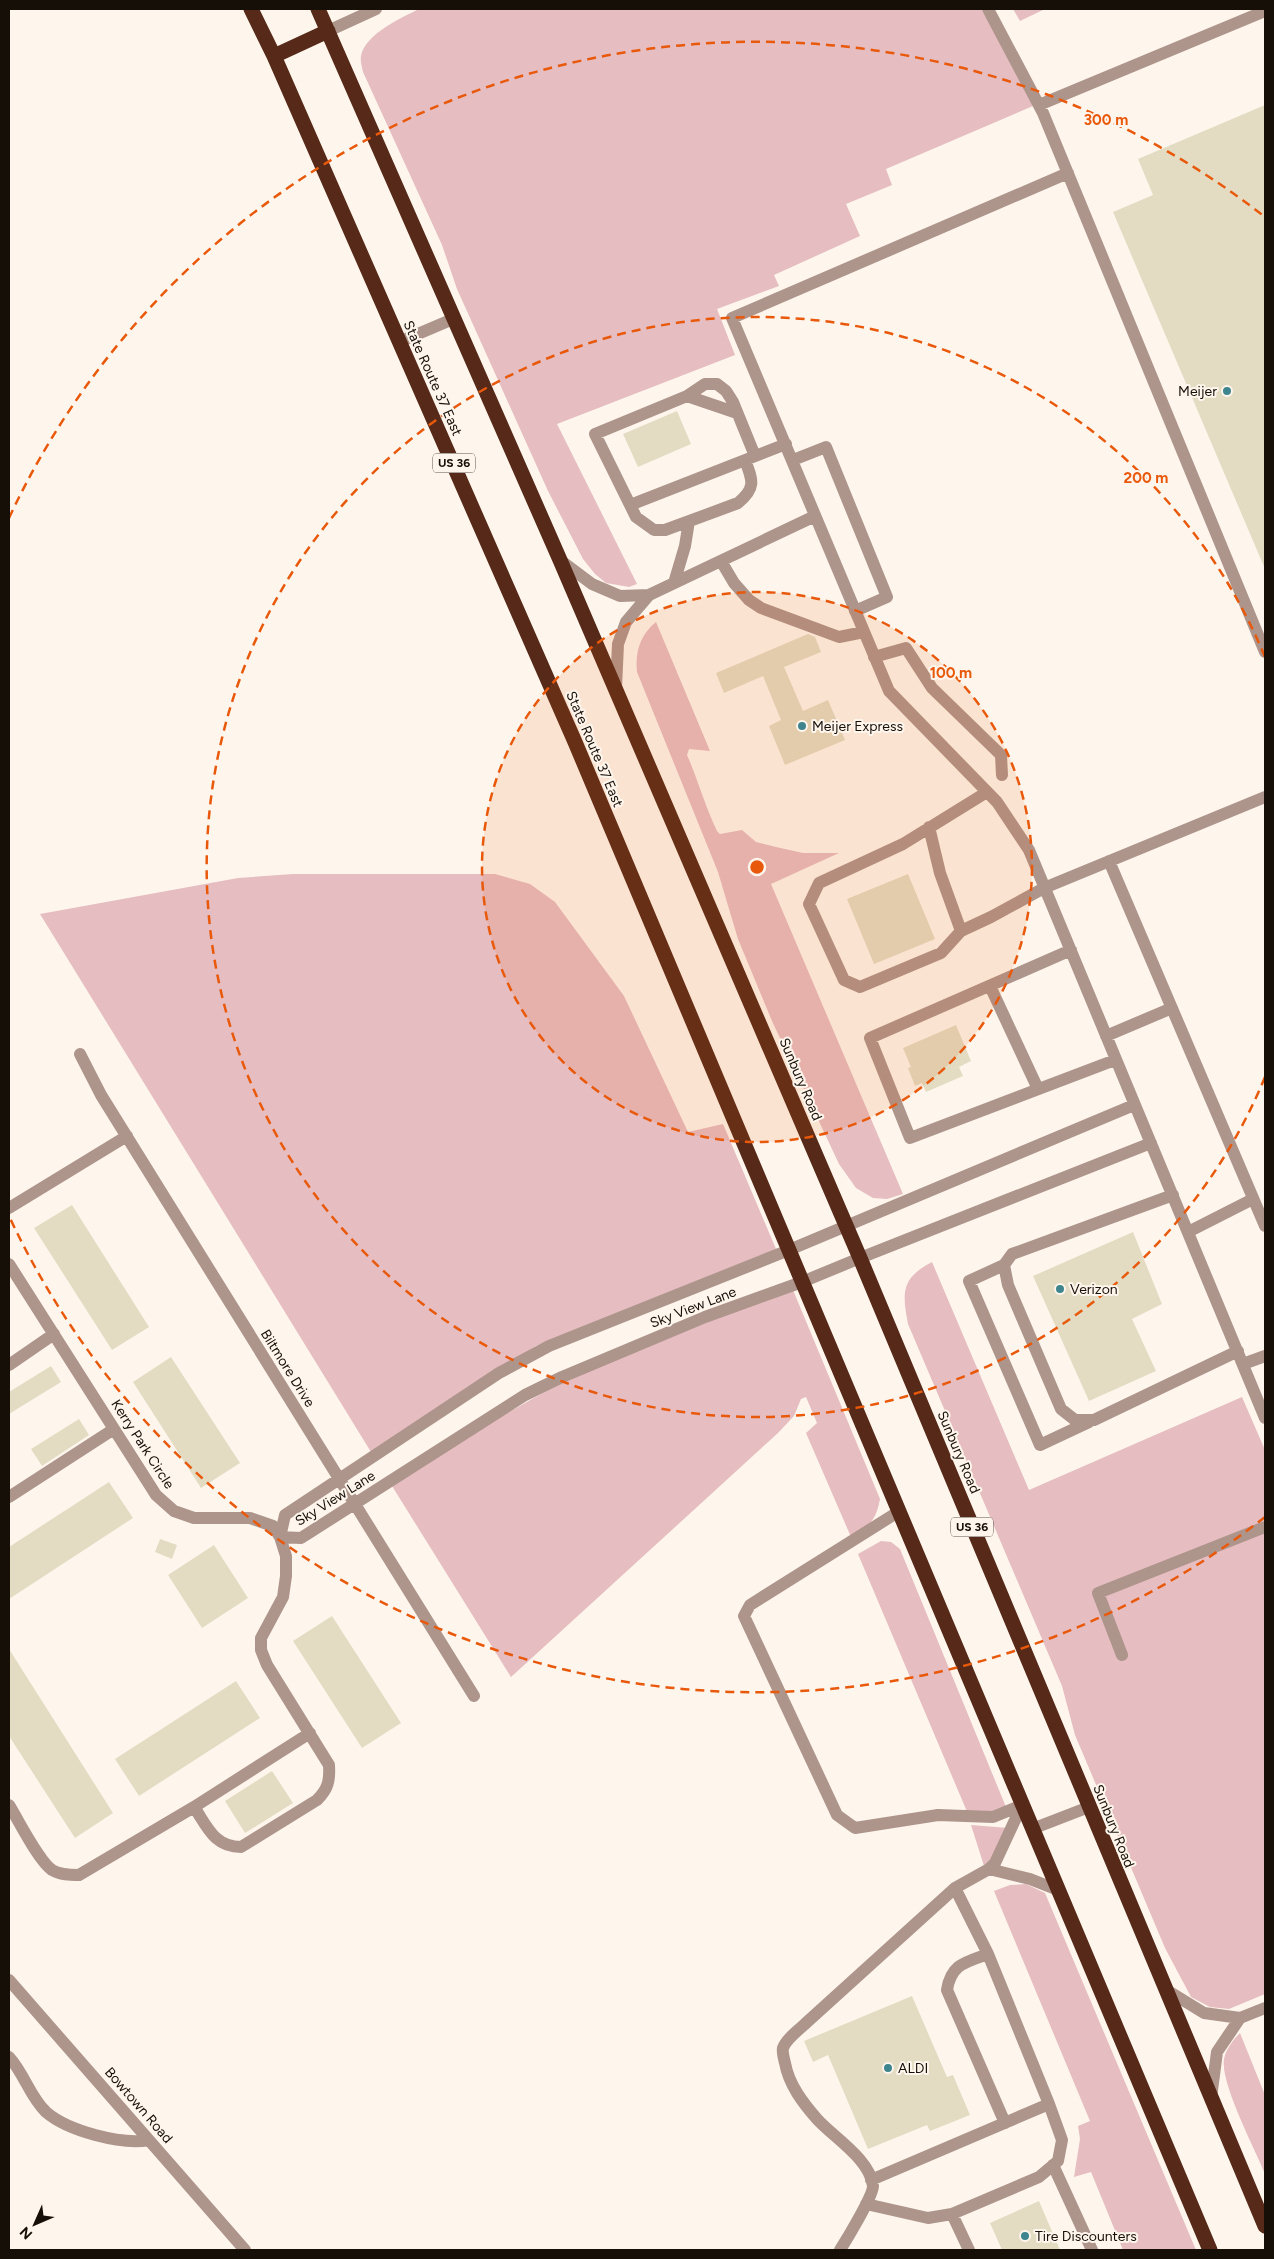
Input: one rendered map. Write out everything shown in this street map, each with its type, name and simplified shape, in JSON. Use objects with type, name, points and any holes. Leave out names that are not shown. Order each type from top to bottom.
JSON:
[{"type":"highway","name":"State Route 37 East","points":[[251,9],[274,56],[494,554],[789,1250]]},
{"type":"highway","name":"US 36","points":[[318,9],[616,690]]},
{"type":"highway","points":[[274,56],[328,31]]},
{"type":"highway","name":"Sunbury Road","points":[[616,690],[860,1258],[1265,2226]]},
{"type":"highway","name":"US 36","points":[[789,1250],[1210,2250]]},
{"type":"street","points":[[328,31],[376,9]]},
{"type":"street","points":[[988,9],[1039,105],[1265,652]]},
{"type":"street","points":[[1039,105],[1265,11]]},
{"type":"street","points":[[1068,173],[732,318],[890,691],[997,802],[1029,850],[1265,1418]]},
{"type":"street","points":[[400,342],[453,318]]},
{"type":"street","points":[[704,384],[717,384],[726,392],[737,413],[750,458],[752,486],[747,495],[738,503],[665,530],[654,530],[636,517],[595,434],[687,396],[704,384]]},
{"type":"street","points":[[687,396],[737,413]]},
{"type":"street","points":[[630,505],[786,444]]},
{"type":"street","points":[[793,460],[826,448],[830,456],[887,597],[855,611]]},
{"type":"street","points":[[560,560],[592,584],[620,596],[649,595],[815,516]]},
{"type":"street","points":[[674,583],[686,546],[689,521]]},
{"type":"street","points":[[721,561],[738,588],[749,600],[762,608],[839,637],[864,632]]},
{"type":"street","points":[[616,690],[618,644],[626,622],[649,595]]},
{"type":"street","points":[[874,657],[906,648],[932,688],[1001,755],[1002,775]]},
{"type":"street","points":[[987,792],[903,844],[818,883],[809,904],[844,980],[860,987],[941,953],[961,931],[991,918],[1044,888],[1265,797]]},
{"type":"street","points":[[928,827],[940,873],[961,931]]},
{"type":"street","points":[[1109,861],[1265,1226]]},
{"type":"street","points":[[1071,950],[870,1038],[910,1138],[1116,1060]]},
{"type":"street","points":[[990,986],[1038,1089]]},
{"type":"street","points":[[1106,1036],[1172,1008]]},
{"type":"street","name":"Biltmore Drive","points":[[80,1054],[101,1095],[474,1696]]},
{"type":"street","name":"Sky View Lane","points":[[1134,1105],[789,1250],[549,1346],[499,1373],[285,1514],[280,1537],[301,1538],[525,1396],[555,1380],[705,1317],[802,1282],[1151,1144]]},
{"type":"street","points":[[9,1208],[127,1136]]},
{"type":"street","points":[[1173,1196],[1012,1254],[1004,1265],[968,1281],[1040,1444],[1238,1352]]},
{"type":"street","points":[[1188,1232],[1253,1199]]},
{"type":"street","name":"Kerry Park Circle","points":[[9,1264],[156,1496],[174,1511],[194,1518],[250,1518],[273,1526],[280,1537]]},
{"type":"street","points":[[1004,1265],[1008,1285],[1061,1409],[1075,1420],[1094,1420]]},
{"type":"street","points":[[9,1365],[54,1334]]},
{"type":"street","points":[[1243,1364],[1265,1356]]},
{"type":"street","points":[[9,1497],[114,1429]]},
{"type":"street","points":[[898,1512],[750,1605],[744,1616],[837,1816],[856,1828],[938,1815],[993,1817],[1022,1805]]},
{"type":"street","points":[[1122,1655],[1098,1593],[1265,1527]]},
{"type":"street","points":[[194,1807],[216,1839],[229,1847],[241,1847],[317,1800],[327,1790],[330,1778],[329,1765],[267,1665],[261,1650],[261,1638],[284,1597],[286,1556],[280,1537]]},
{"type":"street","points":[[9,1805],[40,1856],[52,1870],[65,1875],[79,1875],[194,1807],[310,1733]]},
{"type":"street","points":[[840,2250],[866,2204],[873,2187],[869,2173],[840,2138],[818,2120],[796,2091],[787,2072],[783,2049],[787,2042],[806,2023],[955,1888],[989,1869],[1004,1848],[1022,1805]]},
{"type":"street","points":[[1032,1829],[1089,1807]]},
{"type":"street","points":[[989,1869],[1030,1879],[1058,1890]]},
{"type":"street","points":[[866,2204],[928,2218],[952,2214],[1039,2177],[1058,2161],[1062,2140],[1049,2104],[988,1954],[955,1888]]},
{"type":"street","points":[[988,1954],[964,1963],[955,1969],[948,1978],[946,1990],[1005,2123]]},
{"type":"street","name":"Bowtown Road","points":[[9,1980],[245,2250]]},
{"type":"street","points":[[1165,1990],[1204,2013],[1240,2018],[1265,2008]]},
{"type":"street","points":[[1211,2098],[1217,2052],[1240,2018]]},
{"type":"street","points":[[9,2057],[18,2068],[38,2102],[47,2112],[93,2135],[137,2142],[149,2140]]},
{"type":"street","points":[[871,2180],[1049,2104]]},
{"type":"street","points":[[1053,2165],[1092,2250]]},
{"type":"street","points":[[952,2214],[969,2250]]},
{"type":"shaded area","points":[[419,9],[981,9],[996,33],[1033,106],[886,169],[892,185],[846,204],[860,236],[774,275],[779,286],[717,309],[735,355],[557,424],[637,584],[629,587],[606,583],[595,574],[583,559],[548,491],[457,289],[442,245],[363,72],[361,56],[369,41],[385,28]]},
{"type":"shaded area","points":[[1013,9],[1045,9],[1020,21]]},
{"type":"shaded area","points":[[656,622],[710,751],[689,749],[687,755],[717,831],[720,834],[742,830],[756,842],[803,853],[839,853],[771,884],[903,1194],[887,1199],[873,1198],[856,1188],[839,1164],[772,1021],[738,939],[718,872],[637,672],[638,651],[642,638]]},
{"type":"shaded area","points":[[293,874],[495,874],[530,884],[555,902],[624,996],[688,1132],[723,1124],[776,1249],[536,1346],[371,1452],[40,914],[238,878]]},
{"type":"shaded area","points":[[932,1262],[1029,1490],[1242,1397],[1265,1450],[1265,1994],[1229,2009],[1210,2007],[1191,1997],[1165,1948],[1075,1735],[1062,1686],[908,1324],[905,1303],[906,1287],[914,1274]]},
{"type":"shaded area","points":[[793,1290],[880,1499],[874,1518],[863,1530],[851,1537],[806,1433],[817,1423],[806,1397],[801,1399],[794,1416],[778,1433],[511,1677],[392,1486],[496,1420],[561,1384],[647,1346]]},
{"type":"shaded area","points":[[881,1541],[891,1542],[900,1549],[1006,1807],[995,1814],[968,1814],[858,1554]]},
{"type":"shaded area","points":[[971,1825],[1008,1828],[985,1869]]},
{"type":"shaded area","points":[[1026,1884],[1045,1893],[1196,2250],[1123,2250],[1091,2172],[1074,2177],[1080,2139],[1078,2126],[1090,2121],[994,1891],[1010,1885]]},
{"type":"shaded area","points":[[1240,2033],[1265,2095],[1265,2174],[1239,2116],[1224,2070],[1226,2052]]},
{"type":"building","name":"Meijer","points":[[1265,105],[1265,569],[1113,212],[1153,195],[1138,159]]},
{"type":"building","points":[[677,411],[691,444],[638,467],[623,434]]},
{"type":"building","points":[[808,634],[815,637],[821,652],[784,667],[803,711],[828,700],[845,740],[785,765],[769,726],[781,720],[763,676],[724,693],[716,673]]},
{"type":"building","points":[[908,874],[935,939],[874,964],[847,899]]},
{"type":"building","points":[[956,1025],[971,1061],[959,1067],[963,1076],[926,1092],[922,1083],[915,1086],[908,1068],[911,1067],[903,1048]]},
{"type":"building","points":[[72,1205],[149,1327],[112,1350],[34,1228]]},
{"type":"building","points":[[1133,1232],[1162,1304],[1132,1319],[1156,1371],[1089,1401],[1033,1276]]},
{"type":"building","points":[[171,1357],[240,1463],[201,1488],[133,1382]]},
{"type":"building","points":[[51,1366],[61,1382],[9,1414],[9,1392]]},
{"type":"building","points":[[79,1419],[89,1435],[42,1466],[31,1449]]},
{"type":"building","points":[[109,1482],[133,1518],[9,1599],[9,1547]]},
{"type":"building","points":[[160,1539],[177,1545],[172,1559],[155,1552]]},
{"type":"building","points":[[214,1545],[248,1598],[202,1628],[168,1575]]},
{"type":"building","points":[[332,1616],[401,1723],[362,1748],[293,1641]]},
{"type":"building","points":[[9,1649],[113,1813],[75,1838],[9,1736]]},
{"type":"building","points":[[236,1681],[260,1718],[139,1796],[115,1759]]},
{"type":"building","points":[[272,1771],[293,1803],[245,1833],[225,1801]]},
{"type":"building","name":"ALDI","points":[[912,1996],[947,2077],[953,2075],[970,2115],[930,2131],[927,2125],[868,2149],[828,2055],[813,2062],[804,2041]]},
{"type":"building","name":"Tire Discounters","points":[[1039,2201],[1060,2250],[1002,2250],[990,2223]]},
{"type":"place","name":"Meijer","points":[[1227,391]]},
{"type":"place","name":"Meijer Express","points":[[802,726]]},
{"type":"place","name":"Verizon","points":[[1060,1289]]},
{"type":"place","name":"ALDI","points":[[888,2068]]},
{"type":"place","name":"Tire Discounters","points":[[1025,2236]]}]
